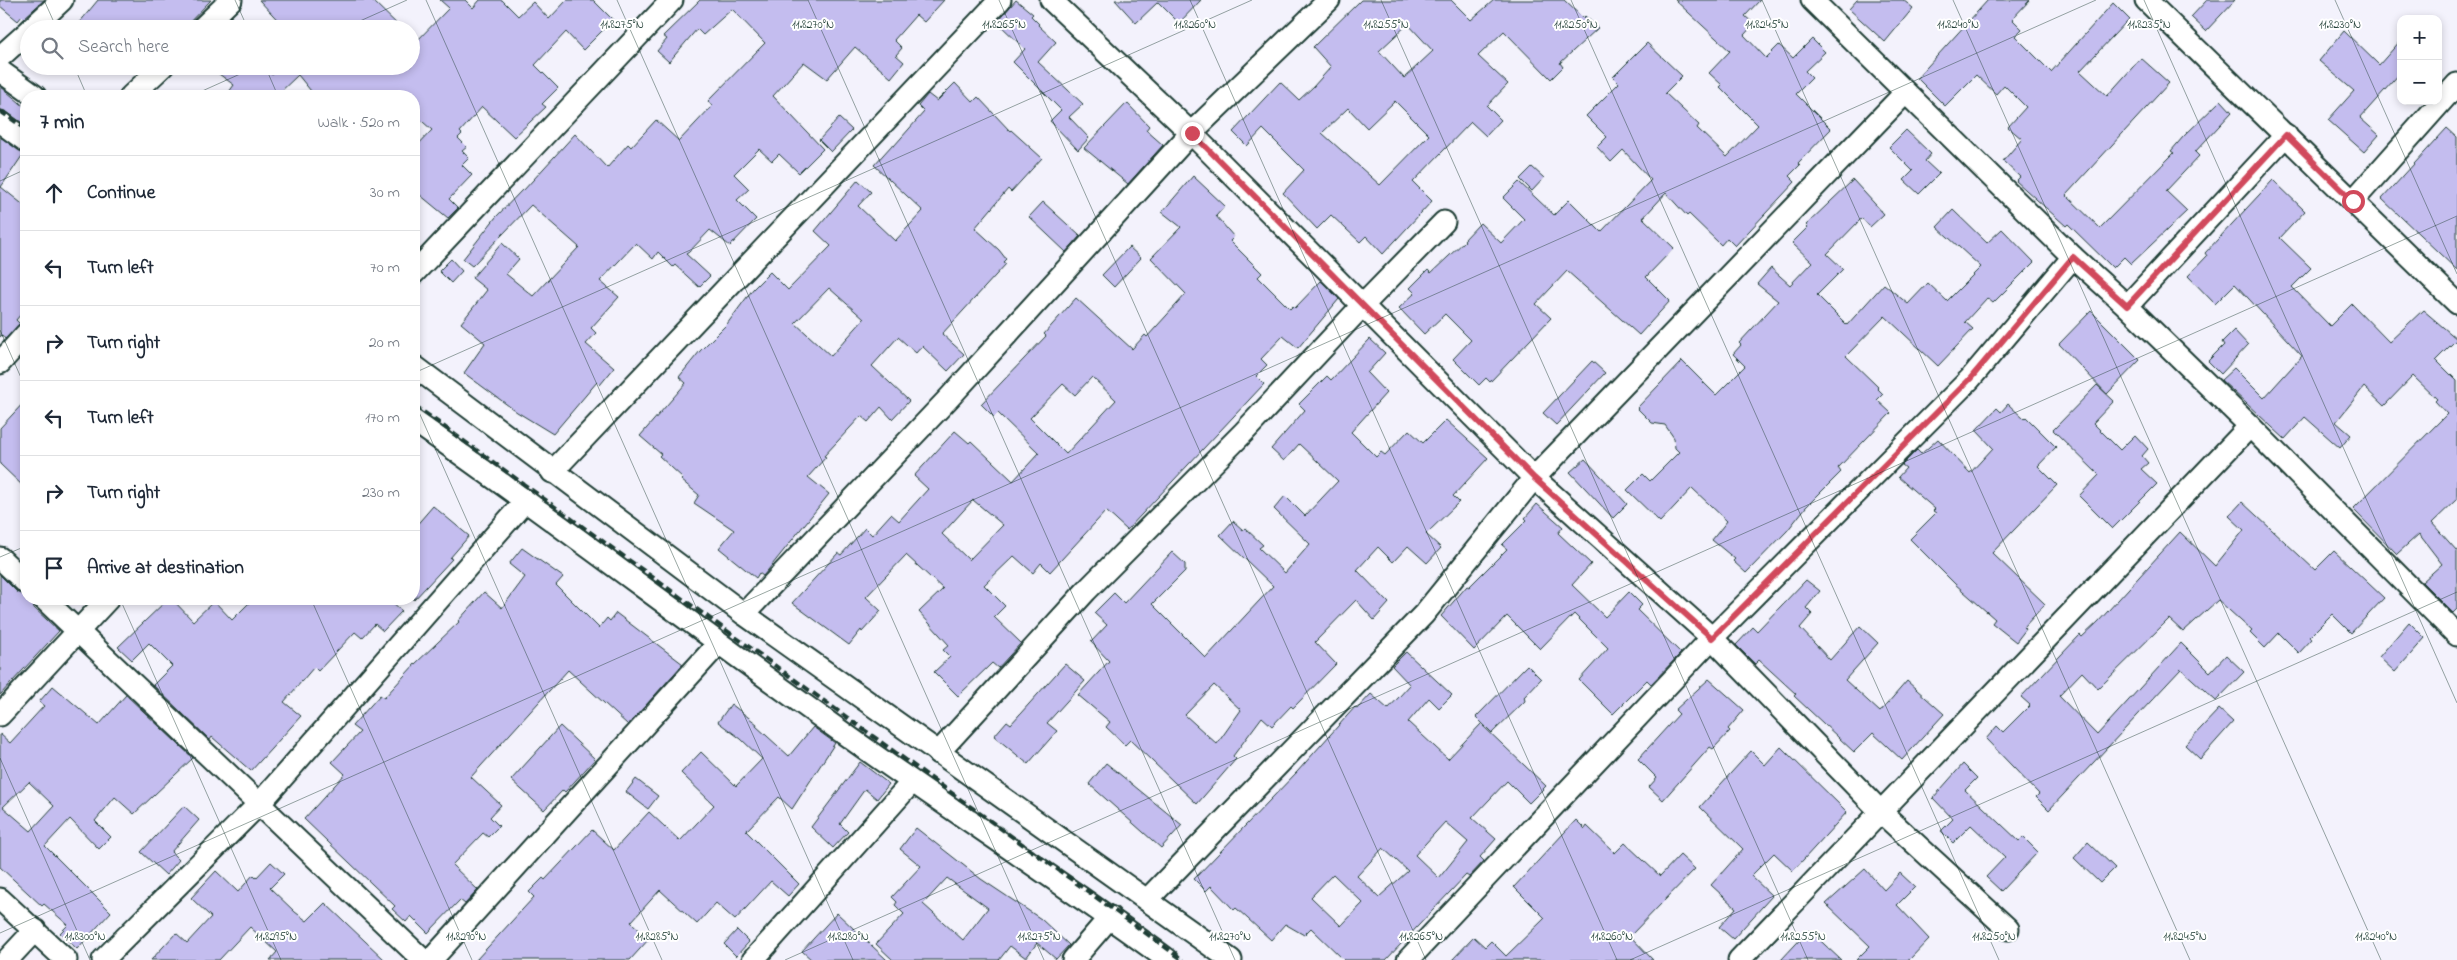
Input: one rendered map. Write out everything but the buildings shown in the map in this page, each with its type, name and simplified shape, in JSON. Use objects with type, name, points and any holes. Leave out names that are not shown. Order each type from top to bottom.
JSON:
[{"type":"street","points":[[41,20],[62,0]]},
{"type":"street","points":[[210,20],[231,0]]},
{"type":"street","points":[[420,267],[672,0]]},
{"type":"street","points":[[552,472],[1000,0]]},
{"type":"street","points":[[1050,0],[1192,133],[1534,478],[1712,638],[1882,813],[2008,929]]},
{"type":"street","points":[[744,614],[949,398],[1192,133],[1329,0]]},
{"type":"street","points":[[1812,0],[2073,257],[2127,306],[2250,426],[2457,635]]},
{"type":"street","points":[[2146,0],[2457,303]]},
{"type":"street","points":[[0,58],[20,39]]},
{"type":"street","points":[[0,71],[27,90]]},
{"type":"street","points":[[138,90],[153,75]]},
{"type":"street","points":[[2353,201],[2457,84]]},
{"type":"street","points":[[1147,900],[1424,614],[1534,478],[1906,92]]},
{"type":"street","points":[[0,122],[20,137]]},
{"type":"street","points":[[2127,306],[2286,135]]},
{"type":"street","points":[[938,753],[1086,592],[1244,432],[1444,222]]},
{"type":"street","points":[[1408,960],[1712,638],[1970,379],[2073,257]]},
{"type":"street","points":[[0,363],[20,341]]},
{"type":"street","points":[[420,371],[552,472],[744,614],[1230,960]]},
{"type":"street","points":[[420,426],[526,500],[718,644],[912,782],[1110,917],[1168,960]]},
{"type":"street","points":[[1740,960],[2250,426]]},
{"type":"street","points":[[103,960],[260,803],[526,500]]},
{"type":"street","points":[[0,558],[20,577]]},
{"type":"street","points":[[51,605],[260,803],[422,960]]},
{"type":"street","points":[[0,715],[102,605]]},
{"type":"street","points":[[431,960],[718,644]]},
{"type":"street","points":[[753,960],[912,782]]},
{"type":"street","points":[[0,899],[66,960]]},
{"type":"street","points":[[1073,960],[1110,917]]},
{"type":"street","points":[[7,960],[35,930]]},
{"type":"railway","points":[[0,111],[20,125]]},
{"type":"railway","points":[[420,409],[1183,960]]},
{"type":"route","points":[[1192,133],[1534,478],[1712,638],[1970,379],[2073,257],[2127,306],[2286,135],[2353,201]]}]
